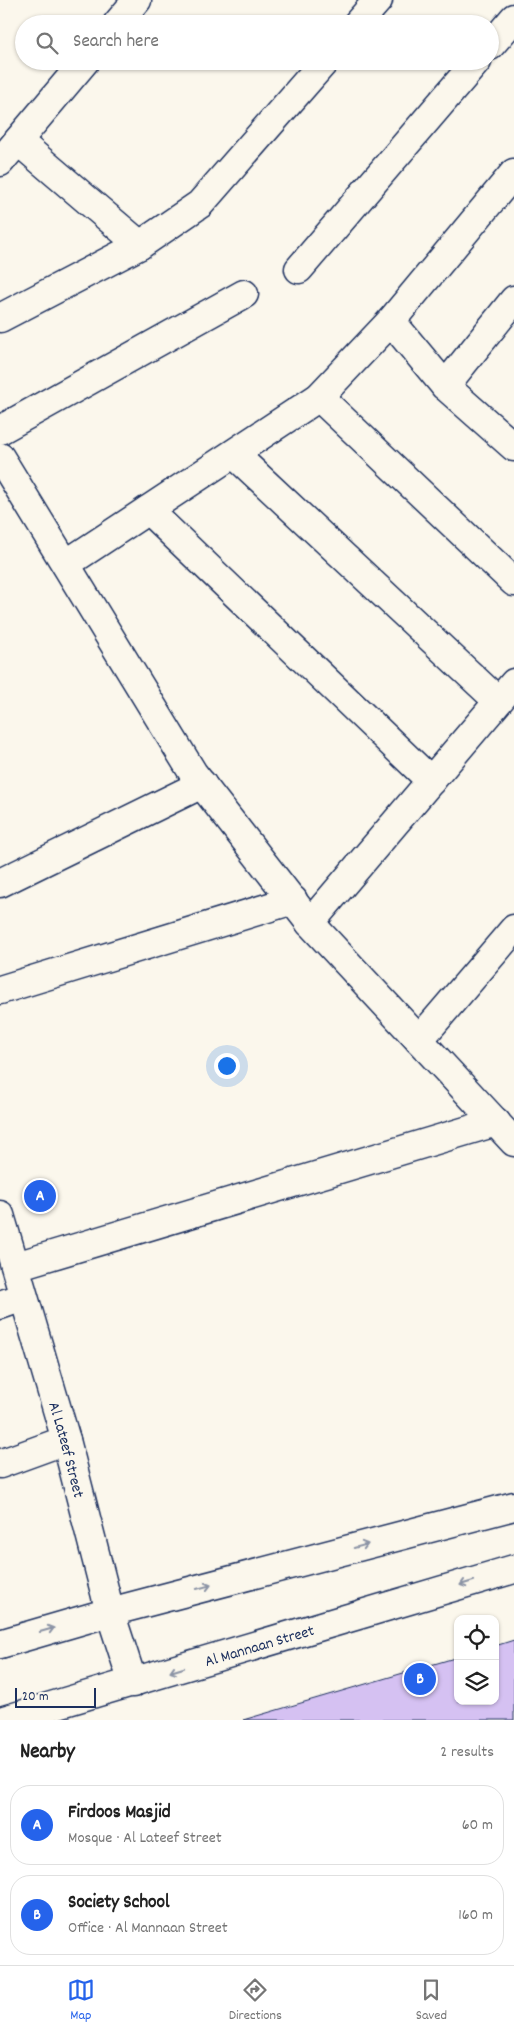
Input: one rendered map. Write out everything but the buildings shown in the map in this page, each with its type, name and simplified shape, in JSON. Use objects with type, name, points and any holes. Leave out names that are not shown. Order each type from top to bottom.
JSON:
[{"type":"street","points":[[124,15],[137,0]]},
{"type":"street","points":[[365,15],[378,0]]},
{"type":"street","points":[[499,36],[514,18]]},
{"type":"street","points":[[0,162],[77,70]]},
{"type":"street","points":[[0,318],[140,246],[200,204],[316,70]]},
{"type":"street","points":[[299,270],[469,70]]},
{"type":"street","points":[[18,141],[140,246]]},
{"type":"street","points":[[66,564],[319,397],[392,321],[512,181]]},
{"type":"street","points":[[0,430],[244,294]]},
{"type":"street","points":[[445,386],[514,300]]},
{"type":"street","points":[[392,321],[445,386],[514,447]]},
{"type":"street","points":[[319,397],[514,582]]},
{"type":"street","points":[[234,454],[506,692],[310,923]]},
{"type":"street","points":[[0,457],[202,784],[310,923],[514,1142]]},
{"type":"street","points":[[148,510],[431,781]]},
{"type":"street","points":[[0,883],[202,784]]},
{"type":"street","points":[[0,990],[293,900]]},
{"type":"street","points":[[419,1040],[514,929]]},
{"type":"street","points":[[16,1266],[496,1122]]},
{"type":"street","name":"Al Lateef Street","points":[[0,1215],[16,1266],[12,1301],[66,1440],[110,1612],[133,1683]]},
{"type":"street","points":[[0,1464],[66,1440]]},
{"type":"street","points":[[0,1644],[110,1612],[514,1506]]},
{"type":"street","name":"Al Mannaan Street","points":[[4,1720],[514,1569]]},
{"type":"place","name":"Firdoos Masjid","points":[[40,1196]]},
{"type":"place","name":"Society School","points":[[420,1679]]}]
